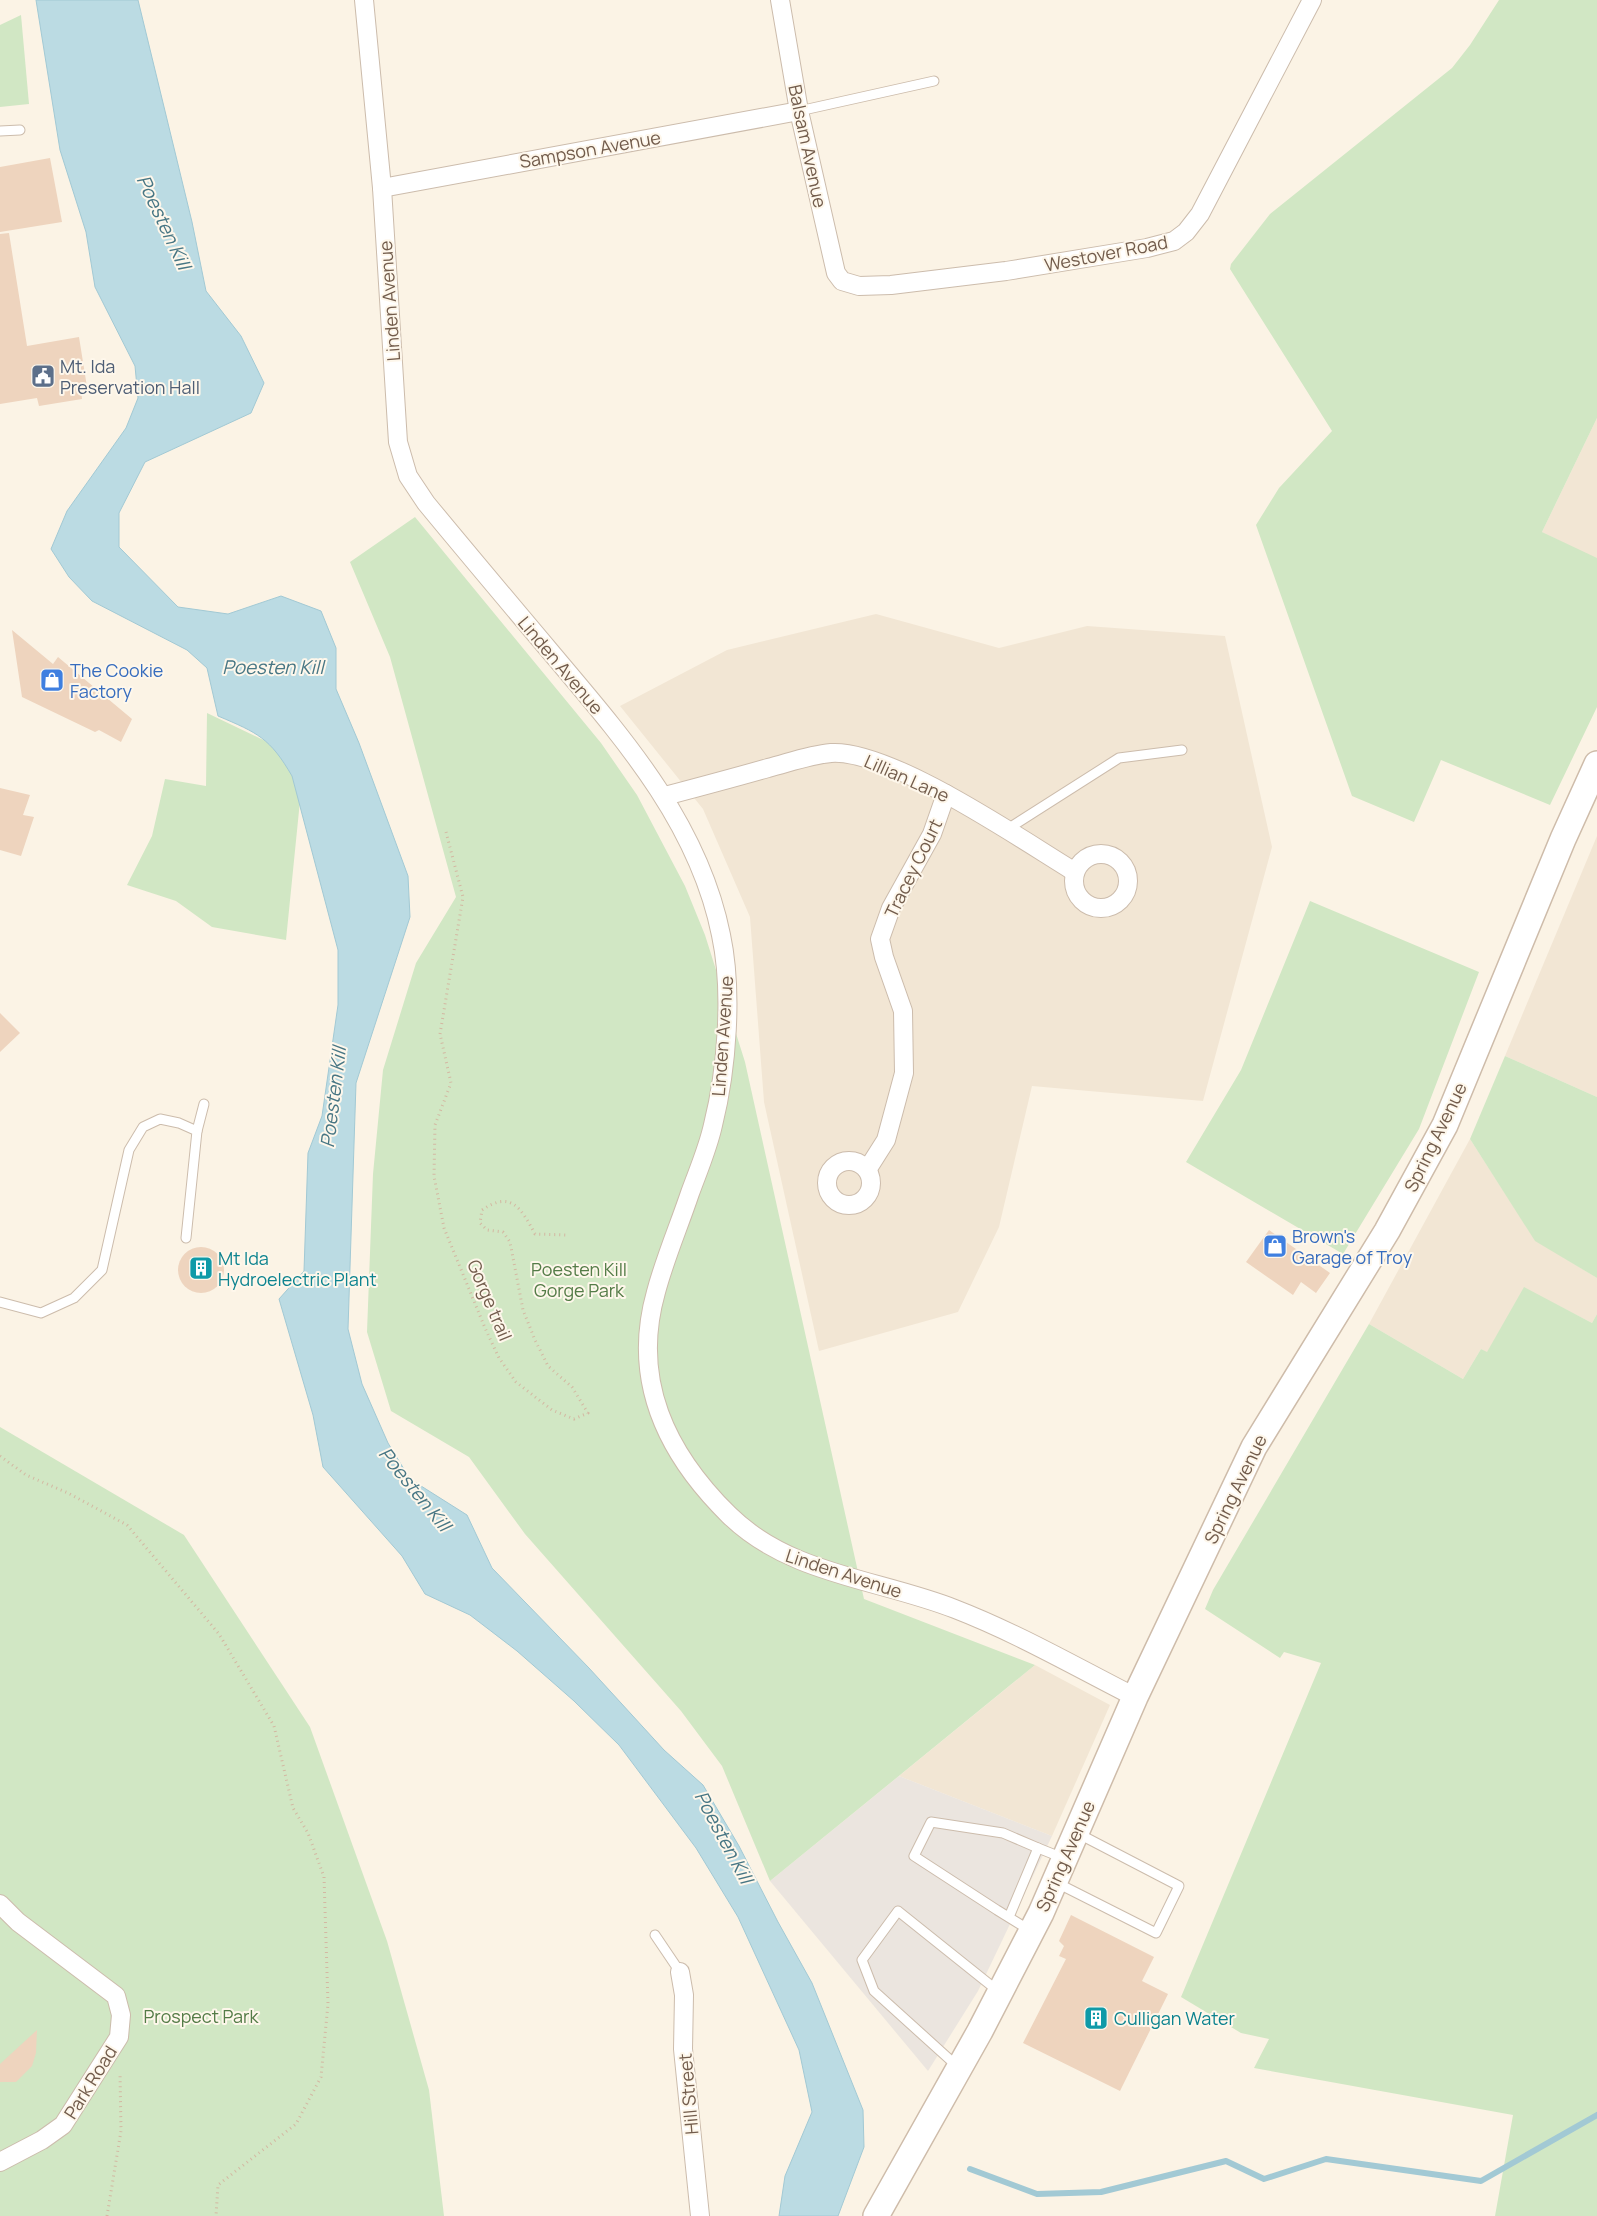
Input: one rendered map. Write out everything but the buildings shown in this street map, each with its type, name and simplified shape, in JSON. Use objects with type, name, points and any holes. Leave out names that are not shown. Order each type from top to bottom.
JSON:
[{"type":"street","name":"Linden Avenue","points":[[364,0],[382,188],[398,442],[408,476],[426,503],[620,734],[665,796],[703,871],[721,932],[728,978],[723,1063],[713,1126],[655,1293],[649,1325],[648,1357],[654,1396],[664,1427],[683,1463],[729,1516],[767,1545],[789,1558],[952,1608],[990,1624],[1135,1697]]},
{"type":"street","name":"Balsam Avenue","points":[[780,0],[799,111],[836,273],[842,281],[850,283]]},
{"type":"street","name":"Westover Road","points":[[850,283],[859,286],[891,285],[1006,271],[1147,248],[1174,241],[1186,232],[1200,214],[1312,0]]},
{"type":"street","name":"Sampson Avenue","points":[[382,188],[799,111]]},
{"type":"street","name":"Lillian Lane","points":[[665,796],[806,758],[832,753],[856,756],[881,764],[946,794],[1076,872]]},
{"type":"street","name":"Spring Avenue","points":[[880,2213],[1000,1993],[1031,1932],[1135,1697],[1254,1447],[1387,1231],[1445,1125],[1563,839],[1597,764]]},
{"type":"street","name":"Tracey Court","points":[[867,1170],[886,1140],[904,1073],[903,1011],[884,958],[880,939],[891,908],[932,834],[946,794]]},
{"type":"street","name":"Park Road","points":[[0,1904],[18,1922],[116,1996],[121,2015],[119,2037],[63,2125],[42,2140],[0,2162]]},
{"type":"street","name":"Hill Street","points":[[680,1972],[684,1995],[683,2049],[700,2216]]},
{"type":"lane","points":[[799,111],[934,81]]},
{"type":"lane","points":[[0,131],[20,130]]},
{"type":"lane","points":[[1006,830],[1119,758],[1182,750]]},
{"type":"lane","points":[[186,1238],[198,1131],[204,1104]]},
{"type":"lane","points":[[0,1302],[41,1313],[74,1298],[102,1270],[129,1150],[144,1127],[160,1119],[179,1123],[198,1131]]},
{"type":"lane","points":[[1031,1932],[914,1856],[931,1822],[1003,1833],[1064,1859]]},
{"type":"lane","points":[[1054,1882],[1156,1933],[1179,1886],[1076,1833]]},
{"type":"lane","points":[[1009,1918],[1038,1848]]},
{"type":"lane","points":[[959,2068],[874,1991],[862,1960],[898,1911],[1000,1993]]},
{"type":"lane","points":[[654,1935],[680,1972]]},
{"type":"path","name":"Gorge trail","points":[[446,832],[463,897],[440,1034],[451,1083],[435,1125],[434,1176],[444,1228],[499,1358],[516,1382],[552,1410],[574,1419],[588,1413],[572,1386],[548,1366],[523,1310],[510,1242],[503,1232],[487,1230],[480,1223],[482,1210],[494,1202],[509,1201],[523,1210],[535,1234],[566,1235]]},
{"type":"path","points":[[0,1456],[26,1475],[68,1493],[127,1525],[219,1634],[274,1726],[293,1808],[308,1833],[324,1877],[328,1931],[328,2004],[320,2077],[296,2124],[218,2185],[216,2216]]},
{"type":"path","points":[[107,2216],[121,2131],[119,2037]]},
{"type":"shaded area","points":[[1597,418],[1597,560],[1542,532]]},
{"type":"shaded area","points":[[876,614],[999,648],[1087,626],[1225,636],[1272,847],[1203,1101],[1032,1086],[999,1227],[958,1312],[819,1351],[764,1102],[750,917],[703,809],[620,706],[727,650]]},
{"type":"shaded area","points":[[1597,836],[1597,1097],[1505,1056]]},
{"type":"shaded area","points":[[1470,1139],[1535,1240],[1597,1278],[1597,1314],[1592,1323],[1524,1288],[1487,1353],[1481,1349],[1463,1379],[1369,1324]]},
{"type":"shaded area","points":[[1035,1665],[1110,1705],[1052,1836],[899,1776]]},
{"type":"shaded area","points":[[899,1776],[1052,1836],[978,1991],[928,2071],[770,1881]]},
{"type":"green space","points":[[1499,0],[1597,0],[1597,418],[1542,532],[1597,558],[1597,707],[1550,805],[1441,760],[1414,822],[1352,796],[1256,525],[1279,488],[1332,431],[1230,269],[1231,264],[1270,214],[1452,68],[1470,45]]},
{"type":"green space","points":[[21,15],[29,104],[0,107],[0,25]]},
{"type":"green space","name":"Poesten Kill Gorge Park","points":[[415,517],[601,743],[637,795],[685,886],[705,935],[745,1062],[864,1599],[1035,1665],[770,1881],[722,1766],[681,1711],[525,1534],[469,1457],[391,1411],[367,1332],[373,1174],[383,1070],[416,963],[456,897],[390,657],[350,562]]},
{"type":"green space","points":[[207,713],[301,758],[302,781],[286,940],[212,927],[176,901],[127,885],[152,836],[165,779],[206,786]]},
{"type":"green space","points":[[1310,901],[1479,972],[1419,1129],[1343,1254],[1186,1162],[1241,1070]]},
{"type":"green space","points":[[1505,1056],[1597,1097],[1597,1278],[1535,1241],[1470,1139]]},
{"type":"green space","points":[[1524,1287],[1592,1323],[1597,1314],[1597,2216],[1495,2216],[1513,2115],[1254,2068],[1269,2039],[1241,2033],[1181,1997],[1321,1663],[1284,1652],[1280,1658],[1205,1609],[1213,1590],[1369,1324],[1463,1379],[1481,1349],[1487,1352]]},
{"type":"green space","name":"Prospect Park","points":[[0,1427],[184,1535],[310,1727],[387,1941],[429,2090],[444,2216],[0,2216]]},
{"type":"water","name":"Poesten Kill","points":[[36,0],[138,0],[192,222],[206,291],[241,336],[264,383],[251,413],[145,462],[119,513],[119,547],[178,607],[228,614],[281,596],[321,611],[336,648],[336,689],[359,743],[408,876],[410,917],[356,1083],[348,1329],[362,1384],[388,1443],[410,1479],[467,1515],[492,1568],[589,1668],[664,1750],[703,1785],[739,1846],[812,1983],[863,2110],[864,2147],[838,2216],[779,2216],[785,2176],[812,2112],[799,2050],[738,1917],[696,1848],[619,1745],[574,1701],[517,1651],[470,1615],[425,1594],[402,1556],[323,1467],[313,1415],[279,1299],[304,1271],[308,1153],[322,1116],[338,1005],[338,950],[292,776],[277,753],[253,732],[218,716],[207,668],[187,650],[92,601],[69,577],[51,549],[67,511],[126,428],[138,398],[135,366],[95,287],[86,232],[60,150]]},
{"type":"waterway","points":[[970,2169],[1037,2194],[1101,2192],[1226,2161],[1264,2179],[1326,2159],[1481,2181],[1597,2115]]},
{"type":"place","name":"Mt. Ida Preservation Hall","points":[[43,376]]},
{"type":"place","name":"The Cookie Factory","points":[[52,680]]},
{"type":"place","name":"Brown's Garage of Troy","points":[[1275,1246]]},
{"type":"place","name":"Mt Ida Hydroelectric Plant","points":[[201,1268]]},
{"type":"place","name":"Culligan Water","points":[[1096,2018]]}]
